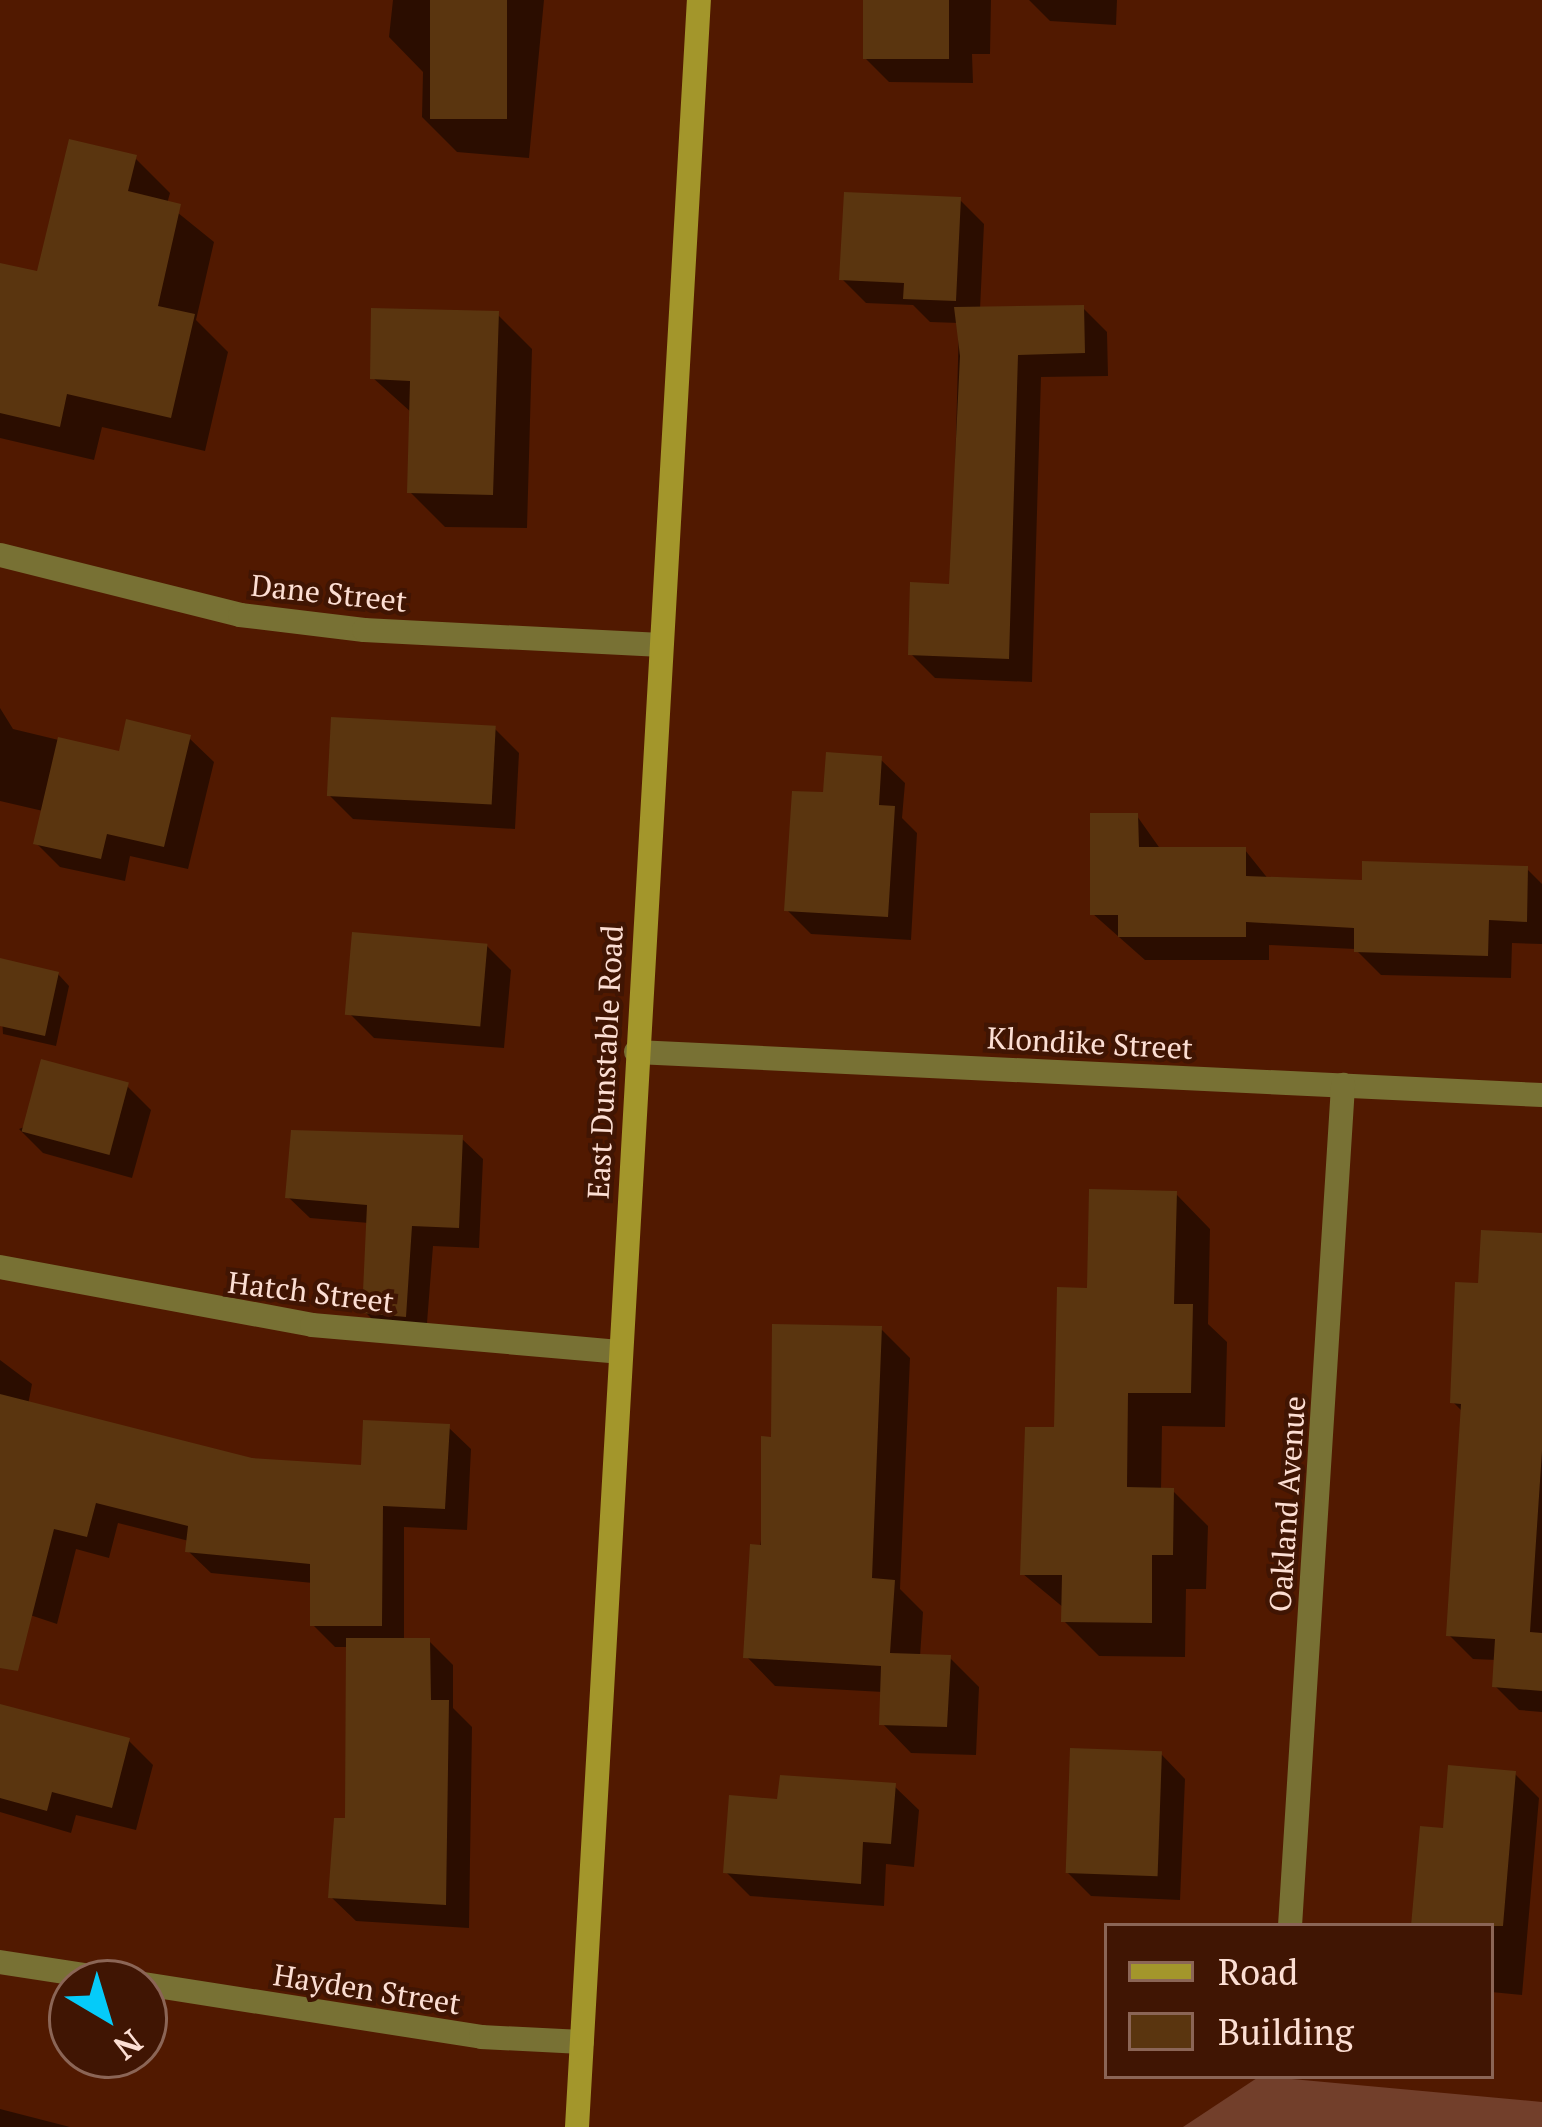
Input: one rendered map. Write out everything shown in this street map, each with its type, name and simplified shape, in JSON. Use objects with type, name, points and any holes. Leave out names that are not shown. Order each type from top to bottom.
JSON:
[{"type":"street","name":"East Dunstable Road","points":[[577,2127],[657,645],[699,0]]},
{"type":"street","name":"Dane Street","points":[[0,555],[240,615],[364,631],[657,645]]},
{"type":"street","name":"Klondike Street","points":[[636,1052],[1542,1095]]},
{"type":"street","name":"Oakland Avenue","points":[[1290,1923],[1343,1085]]},
{"type":"street","name":"Hatch Street","points":[[0,1268],[312,1325],[620,1352]]},
{"type":"street","points":[[0,1962],[48,1969]]},
{"type":"street","name":"Hayden Street","points":[[168,1988],[481,2037],[582,2042]]},
{"type":"shaded area","points":[[1255,2079],[1542,2102],[1542,2127],[1183,2127]]},
{"type":"building","points":[[430,0],[507,0],[507,119],[430,119]]},
{"type":"building","points":[[863,0],[949,0],[949,59],[863,59]]},
{"type":"building","points":[[69,139],[137,155],[128,191],[181,204],[158,306],[195,314],[171,418],[67,394],[60,427],[0,413],[0,263],[37,271]]},
{"type":"building","points":[[844,192],[961,197],[956,301],[903,299],[904,283],[839,280]]},
{"type":"building","points":[[1084,305],[1085,353],[1018,355],[1009,659],[908,655],[910,582],[949,584],[960,356],[954,307]]},
{"type":"building","points":[[371,308],[499,311],[493,495],[407,493],[410,381],[370,379]]},
{"type":"building","points":[[331,717],[496,726],[492,805],[327,796]]},
{"type":"building","points":[[126,719],[191,735],[164,847],[107,834],[101,859],[33,844],[58,737],[119,751]]},
{"type":"building","points":[[826,752],[882,756],[879,805],[895,806],[888,917],[784,911],[792,791],[823,792]]},
{"type":"building","points":[[1090,813],[1138,813],[1139,847],[1246,847],[1246,876],[1362,880],[1362,861],[1528,866],[1527,922],[1489,920],[1488,956],[1354,952],[1354,928],[1246,922],[1246,937],[1118,937],[1118,915],[1090,915]]},
{"type":"building","points":[[352,932],[487,944],[480,1027],[345,1015]]},
{"type":"building","points":[[0,958],[59,972],[45,1036],[0,1026]]},
{"type":"building","points":[[41,1059],[129,1083],[109,1155],[22,1131]]},
{"type":"building","points":[[291,1130],[463,1135],[459,1228],[412,1226],[406,1317],[362,1313],[367,1205],[285,1198]]},
{"type":"building","points":[[1089,1189],[1177,1191],[1174,1304],[1193,1304],[1191,1393],[1128,1393],[1127,1487],[1174,1488],[1173,1555],[1152,1555],[1152,1623],[1061,1622],[1062,1575],[1020,1575],[1025,1427],[1054,1427],[1057,1287],[1087,1288]]},
{"type":"building","points":[[1481,1230],[1542,1233],[1542,1451],[1530,1632],[1542,1633],[1542,1691],[1492,1687],[1495,1639],[1446,1636],[1461,1404],[1450,1403],[1455,1282],[1478,1283]]},
{"type":"building","points":[[772,1324],[882,1326],[872,1578],[895,1580],[890,1653],[951,1655],[947,1727],[879,1725],[881,1666],[743,1658],[750,1544],[761,1545],[761,1436],[771,1437]]},
{"type":"building","points":[[0,1394],[252,1458],[361,1465],[363,1420],[450,1424],[445,1509],[383,1506],[382,1626],[310,1626],[310,1564],[185,1552],[188,1526],[96,1503],[87,1537],[54,1529],[18,1671],[0,1668]]},
{"type":"building","points":[[346,1638],[430,1638],[431,1700],[449,1700],[446,1905],[328,1898],[334,1818],[345,1818]]},
{"type":"building","points":[[0,1704],[130,1738],[112,1808],[52,1792],[47,1811],[0,1798]]},
{"type":"building","points":[[1070,1748],[1162,1751],[1158,1876],[1066,1873]]},
{"type":"building","points":[[1448,1765],[1516,1771],[1503,1926],[1411,1923],[1420,1826],[1443,1828]]},
{"type":"building","points":[[780,1775],[896,1783],[891,1844],[863,1842],[861,1884],[723,1873],[729,1795],[777,1799]]}]
